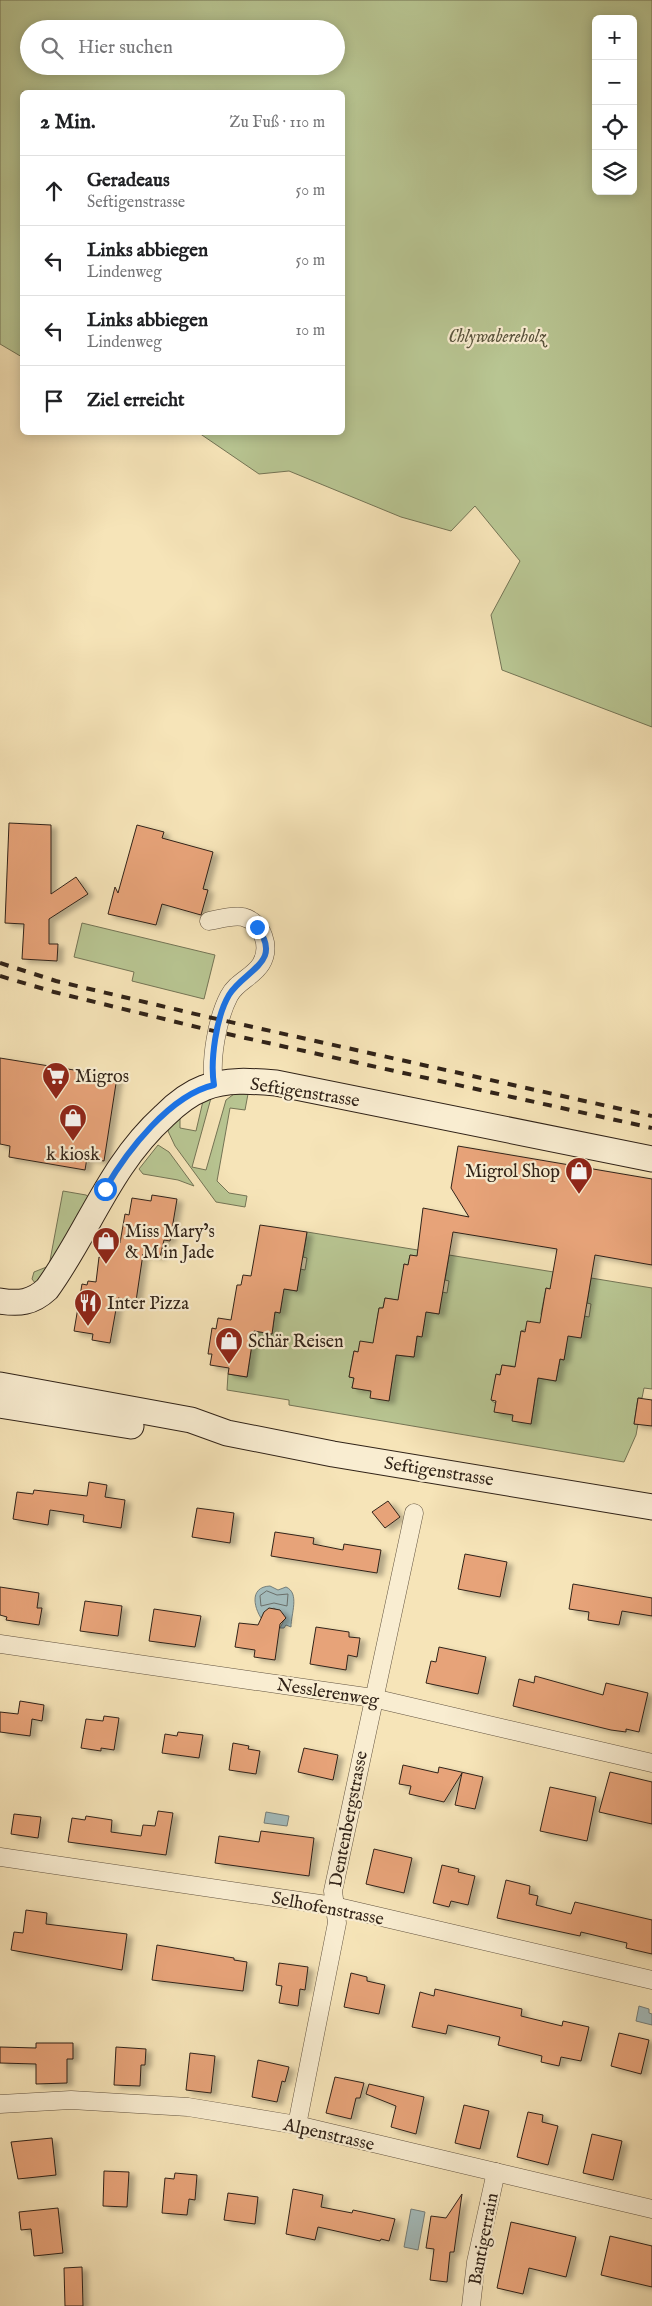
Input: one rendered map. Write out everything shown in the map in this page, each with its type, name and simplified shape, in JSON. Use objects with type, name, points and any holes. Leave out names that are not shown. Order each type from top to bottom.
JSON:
[{"type":"main road","name":"Seftigenstrasse","points":[[0,1301],[26,1302],[37,1297],[47,1289],[111,1179],[139,1142],[178,1102],[192,1093],[214,1085],[241,1082],[276,1083],[652,1159]]},
{"type":"main road","name":"Seftigenstrasse","points":[[0,1385],[191,1420],[227,1434],[333,1454],[652,1507]]},
{"type":"main road","name":"Seftigenstrasse","points":[[0,1405],[189,1436],[227,1434]]},
{"type":"street","points":[[209,920],[232,916],[251,921],[262,934],[266,951],[257,969],[230,995],[223,1009],[211,1067],[214,1085]]},
{"type":"street","name":"Dentenbergstrasse","points":[[297,2125],[337,1923],[333,1891],[414,1513]]},
{"type":"street","name":"Nesslerenweg","points":[[0,1644],[373,1698],[652,1763]]},
{"type":"street","name":"Selhofenstrasse","points":[[0,1857],[334,1906],[652,1980]]},
{"type":"street","name":"Alpenstrasse","points":[[0,2104],[71,2100],[188,2107],[297,2125],[652,2209]]},
{"type":"street","name":"Bantigerrain","points":[[471,2306],[476,2262],[496,2172]]},
{"type":"green space","name":"Chlywabereholz","points":[[0,0],[652,0],[652,727],[502,670],[491,615],[520,561],[475,506],[451,531],[401,517],[289,471],[259,474],[202,435],[345,435],[345,90],[20,90],[20,356],[0,344]]},
{"type":"green space","points":[[82,923],[215,955],[204,999],[132,981],[134,972],[74,957]]},
{"type":"green space","points":[[234,1094],[248,1094],[245,1110],[230,1108],[217,1181],[229,1193],[247,1196],[245,1207],[216,1202],[175,1146],[168,1131],[171,1123],[180,1117],[180,1128],[196,1131],[203,1101],[211,1098],[192,1167],[206,1170],[226,1100]]},
{"type":"green space","points":[[158,1145],[169,1152],[194,1186],[178,1180],[143,1174],[139,1169]]},
{"type":"green space","points":[[63,1191],[89,1197],[48,1272],[35,1283],[32,1279],[34,1272],[49,1266]]},
{"type":"green space","points":[[307,1232],[430,1252],[429,1258],[410,1255],[408,1265],[404,1264],[402,1301],[385,1298],[383,1308],[379,1308],[375,1333],[377,1344],[358,1352],[354,1351],[349,1377],[354,1378],[352,1388],[371,1391],[389,1400],[396,1355],[414,1357],[417,1336],[422,1336],[424,1324],[422,1311],[439,1314],[442,1292],[447,1293],[449,1281],[445,1280],[449,1255],[572,1275],[550,1289],[546,1288],[541,1314],[545,1324],[521,1331],[517,1357],[520,1367],[502,1365],[500,1375],[496,1375],[492,1401],[531,1424],[538,1378],[556,1381],[560,1359],[564,1360],[566,1347],[564,1335],[584,1316],[589,1317],[591,1304],[587,1303],[591,1278],[652,1288],[652,1389],[644,1388],[642,1398],[638,1398],[634,1424],[638,1424],[636,1435],[624,1462],[289,1405],[289,1400],[227,1390],[228,1374],[247,1377],[254,1331],[272,1334],[275,1312],[280,1313],[282,1301],[279,1288],[297,1291],[300,1269],[305,1270],[307,1258],[303,1257]]},
{"type":"water","points":[[270,1586],[278,1590],[286,1587],[293,1594],[294,1604],[291,1627],[286,1625],[284,1628],[280,1628],[284,1620],[283,1615],[274,1608],[264,1612],[262,1617],[264,1622],[260,1617],[256,1606],[256,1595],[258,1590]]},
{"type":"water","points":[[266,1812],[289,1816],[287,1826],[264,1823]]},
{"type":"water","points":[[639,2006],[649,2009],[649,2013],[652,2014],[652,2025],[636,2021]]},
{"type":"water","points":[[411,2209],[425,2212],[418,2250],[404,2247]]},
{"type":"building","points":[[9,823],[51,825],[51,894],[76,877],[88,894],[49,919],[49,944],[58,944],[57,961],[22,959],[24,924],[5,923]]},
{"type":"building","points":[[137,825],[164,832],[162,838],[213,852],[203,889],[208,890],[201,915],[162,904],[156,925],[108,914],[115,887],[118,893]]},
{"type":"building","points":[[0,1058],[117,1077],[104,1161],[87,1158],[85,1170],[9,1157],[10,1146],[0,1144]]},
{"type":"building","points":[[458,1146],[652,1179],[652,1265],[595,1255],[581,1338],[568,1336],[564,1360],[560,1359],[556,1381],[538,1378],[531,1424],[512,1421],[513,1415],[494,1412],[496,1401],[491,1400],[496,1374],[500,1375],[502,1365],[515,1367],[521,1331],[525,1332],[527,1321],[540,1323],[546,1288],[550,1289],[557,1249],[453,1232],[439,1314],[426,1312],[422,1337],[417,1336],[414,1357],[396,1355],[389,1401],[370,1398],[371,1391],[352,1388],[354,1378],[349,1377],[354,1351],[358,1352],[360,1341],[373,1343],[379,1308],[383,1308],[385,1298],[398,1300],[404,1264],[408,1265],[410,1255],[417,1256],[423,1208],[469,1217],[451,1188]]},
{"type":"building","points":[[152,1195],[177,1199],[170,1241],[164,1240],[160,1257],[143,1254],[136,1301],[118,1298],[110,1343],[92,1340],[93,1334],[74,1331],[82,1284],[87,1285],[88,1281],[96,1282],[99,1257],[104,1258],[107,1241],[120,1243],[125,1214],[129,1215],[132,1198],[151,1201]]},
{"type":"building","points":[[260,1225],[307,1232],[297,1291],[284,1289],[280,1313],[275,1312],[272,1334],[254,1331],[247,1377],[228,1374],[229,1368],[210,1365],[212,1354],[208,1354],[212,1328],[216,1329],[218,1318],[231,1320],[237,1285],[241,1285],[243,1275],[251,1276]]},
{"type":"building","points":[[638,1398],[652,1400],[652,1426],[634,1424]]},
{"type":"building","points":[[89,1482],[107,1485],[105,1497],[125,1500],[121,1528],[83,1522],[84,1515],[50,1510],[48,1525],[13,1519],[17,1492],[33,1494],[34,1490],[87,1496]]},
{"type":"building","points":[[388,1501],[400,1517],[385,1528],[372,1512]]},
{"type":"building","points":[[197,1508],[234,1513],[230,1543],[192,1537]]},
{"type":"building","points":[[275,1532],[314,1538],[313,1544],[343,1550],[344,1544],[381,1550],[377,1573],[271,1556]]},
{"type":"building","points":[[465,1554],[507,1562],[500,1597],[458,1589]]},
{"type":"building","points":[[573,1584],[652,1598],[652,1616],[622,1611],[619,1625],[588,1620],[589,1612],[569,1609]]},
{"type":"building","points":[[0,1587],[39,1593],[37,1608],[42,1608],[39,1625],[6,1620],[7,1617],[0,1615]]},
{"type":"building","points":[[85,1601],[122,1606],[118,1636],[80,1631]]},
{"type":"building","points":[[269,1608],[280,1610],[286,1618],[280,1624],[275,1660],[254,1657],[255,1650],[235,1647],[239,1623],[258,1625],[264,1612]]},
{"type":"building","points":[[154,1609],[201,1616],[195,1647],[149,1641]]},
{"type":"building","points":[[316,1627],[349,1632],[349,1637],[360,1638],[357,1657],[348,1655],[346,1670],[310,1664]]},
{"type":"building","points":[[439,1647],[486,1657],[478,1694],[426,1683],[431,1661],[436,1662]]},
{"type":"building","points":[[535,1676],[603,1695],[606,1683],[648,1693],[639,1732],[626,1729],[626,1732],[611,1730],[513,1706],[519,1679],[534,1683]]},
{"type":"building","points":[[20,1701],[44,1705],[42,1721],[32,1719],[30,1736],[0,1732],[0,1712],[18,1714]]},
{"type":"building","points":[[104,1716],[119,1718],[114,1750],[101,1748],[101,1751],[81,1748],[86,1719],[103,1721]]},
{"type":"building","points":[[178,1732],[203,1735],[199,1758],[162,1753],[165,1734],[177,1736]]},
{"type":"building","points":[[233,1743],[249,1746],[248,1749],[260,1751],[256,1774],[229,1770]]},
{"type":"building","points":[[304,1748],[338,1755],[333,1780],[298,1772]]},
{"type":"building","points":[[403,1765],[438,1773],[439,1767],[483,1777],[475,1809],[455,1805],[462,1773],[444,1802],[409,1794],[411,1786],[399,1784]]},
{"type":"building","points":[[610,1772],[652,1782],[652,1824],[599,1812]]},
{"type":"building","points":[[550,1787],[596,1797],[587,1841],[540,1831]]},
{"type":"building","points":[[158,1811],[173,1813],[166,1855],[68,1842],[72,1818],[85,1820],[86,1816],[112,1820],[111,1832],[141,1836],[143,1825],[155,1826]]},
{"type":"building","points":[[14,1814],[41,1817],[38,1838],[11,1834]]},
{"type":"building","points":[[261,1831],[314,1838],[309,1876],[215,1863],[219,1836],[259,1842]]},
{"type":"building","points":[[374,1849],[412,1858],[404,1893],[366,1884]]},
{"type":"building","points":[[442,1865],[459,1869],[458,1872],[475,1876],[468,1905],[451,1901],[449,1907],[433,1903]]},
{"type":"building","points":[[506,1880],[530,1886],[529,1894],[538,1896],[536,1905],[571,1914],[575,1902],[652,1920],[652,1954],[626,1948],[627,1943],[581,1932],[580,1936],[497,1918]]},
{"type":"building","points":[[26,1910],[47,1913],[46,1924],[127,1934],[122,1970],[11,1950],[14,1932],[23,1933]]},
{"type":"building","points":[[157,1945],[234,1958],[234,1960],[247,1962],[243,1991],[152,1980]]},
{"type":"building","points":[[279,1963],[308,1967],[305,1990],[300,1989],[298,2006],[279,2003],[282,1986],[276,1985]]},
{"type":"building","points":[[351,1973],[367,1977],[367,1981],[385,1985],[379,2014],[344,2007]]},
{"type":"building","points":[[435,1989],[522,2009],[521,2016],[562,2026],[563,2021],[589,2027],[581,2061],[561,2057],[559,2066],[541,2062],[542,2056],[498,2045],[500,2037],[448,2025],[446,2034],[412,2027],[420,1992],[434,1996]]},
{"type":"building","points":[[619,2033],[649,2040],[641,2074],[611,2066]]},
{"type":"building","points":[[36,2043],[73,2043],[73,2059],[67,2059],[67,2083],[36,2084],[36,2064],[0,2063],[0,2047],[36,2048]]},
{"type":"building","points":[[116,2047],[146,2049],[145,2065],[141,2065],[140,2086],[114,2085]]},
{"type":"building","points":[[190,2053],[215,2056],[211,2093],[186,2090]]},
{"type":"building","points":[[258,2060],[289,2067],[285,2082],[282,2081],[277,2102],[252,2097]]},
{"type":"building","points":[[335,2077],[364,2083],[360,2098],[356,2098],[351,2119],[326,2113]]},
{"type":"building","points":[[369,2084],[424,2097],[416,2134],[391,2127],[396,2106],[366,2094]]},
{"type":"building","points":[[464,2105],[489,2111],[480,2149],[455,2143]]},
{"type":"building","points":[[528,2112],[543,2115],[542,2122],[558,2126],[548,2165],[517,2157]]},
{"type":"building","points":[[592,2134],[622,2141],[613,2180],[583,2173]]},
{"type":"building","points":[[52,2138],[56,2175],[18,2179],[11,2142]]},
{"type":"building","points":[[104,2171],[129,2172],[127,2207],[103,2206]]},
{"type":"building","points":[[175,2173],[197,2175],[195,2200],[189,2199],[187,2215],[162,2213],[165,2178],[174,2179]]},
{"type":"building","points":[[293,2189],[323,2195],[321,2207],[352,2213],[353,2210],[395,2219],[389,2241],[381,2239],[380,2241],[318,2227],[315,2240],[286,2234]]},
{"type":"building","points":[[228,2193],[258,2197],[255,2224],[224,2220]]},
{"type":"building","points":[[462,2194],[454,2252],[450,2252],[447,2282],[430,2280],[434,2249],[426,2248],[431,2216],[446,2218]]},
{"type":"building","points":[[58,2208],[63,2253],[34,2256],[31,2229],[21,2230],[19,2212]]},
{"type":"building","points":[[511,2222],[576,2237],[566,2277],[529,2268],[523,2294],[497,2288]]},
{"type":"building","points":[[610,2236],[652,2246],[652,2287],[601,2275]]},
{"type":"building","points":[[82,2267],[83,2306],[65,2306],[64,2268]]},
{"type":"railway","points":[[0,963],[56,981],[208,1017],[652,1116]]},
{"type":"railway","points":[[0,976],[54,992],[205,1029],[652,1128]]},
{"type":"place","name":"Migros","points":[[56,1100]]},
{"type":"place","name":"k kiosk","points":[[73,1142]]},
{"type":"place","name":"Migrol Shop","points":[[579,1195]]},
{"type":"place","name":"Miss Mary’s & M in Jade","points":[[106,1265]]},
{"type":"place","name":"Inter Pizza","points":[[88,1327]]},
{"type":"place","name":"Schär Reisen","points":[[229,1365]]},
{"type":"route","points":[[105,1189],[153,1125],[178,1102],[192,1093],[214,1085],[211,1067],[223,1009],[237,986],[261,964],[266,951],[265,941],[257,927]]}]
